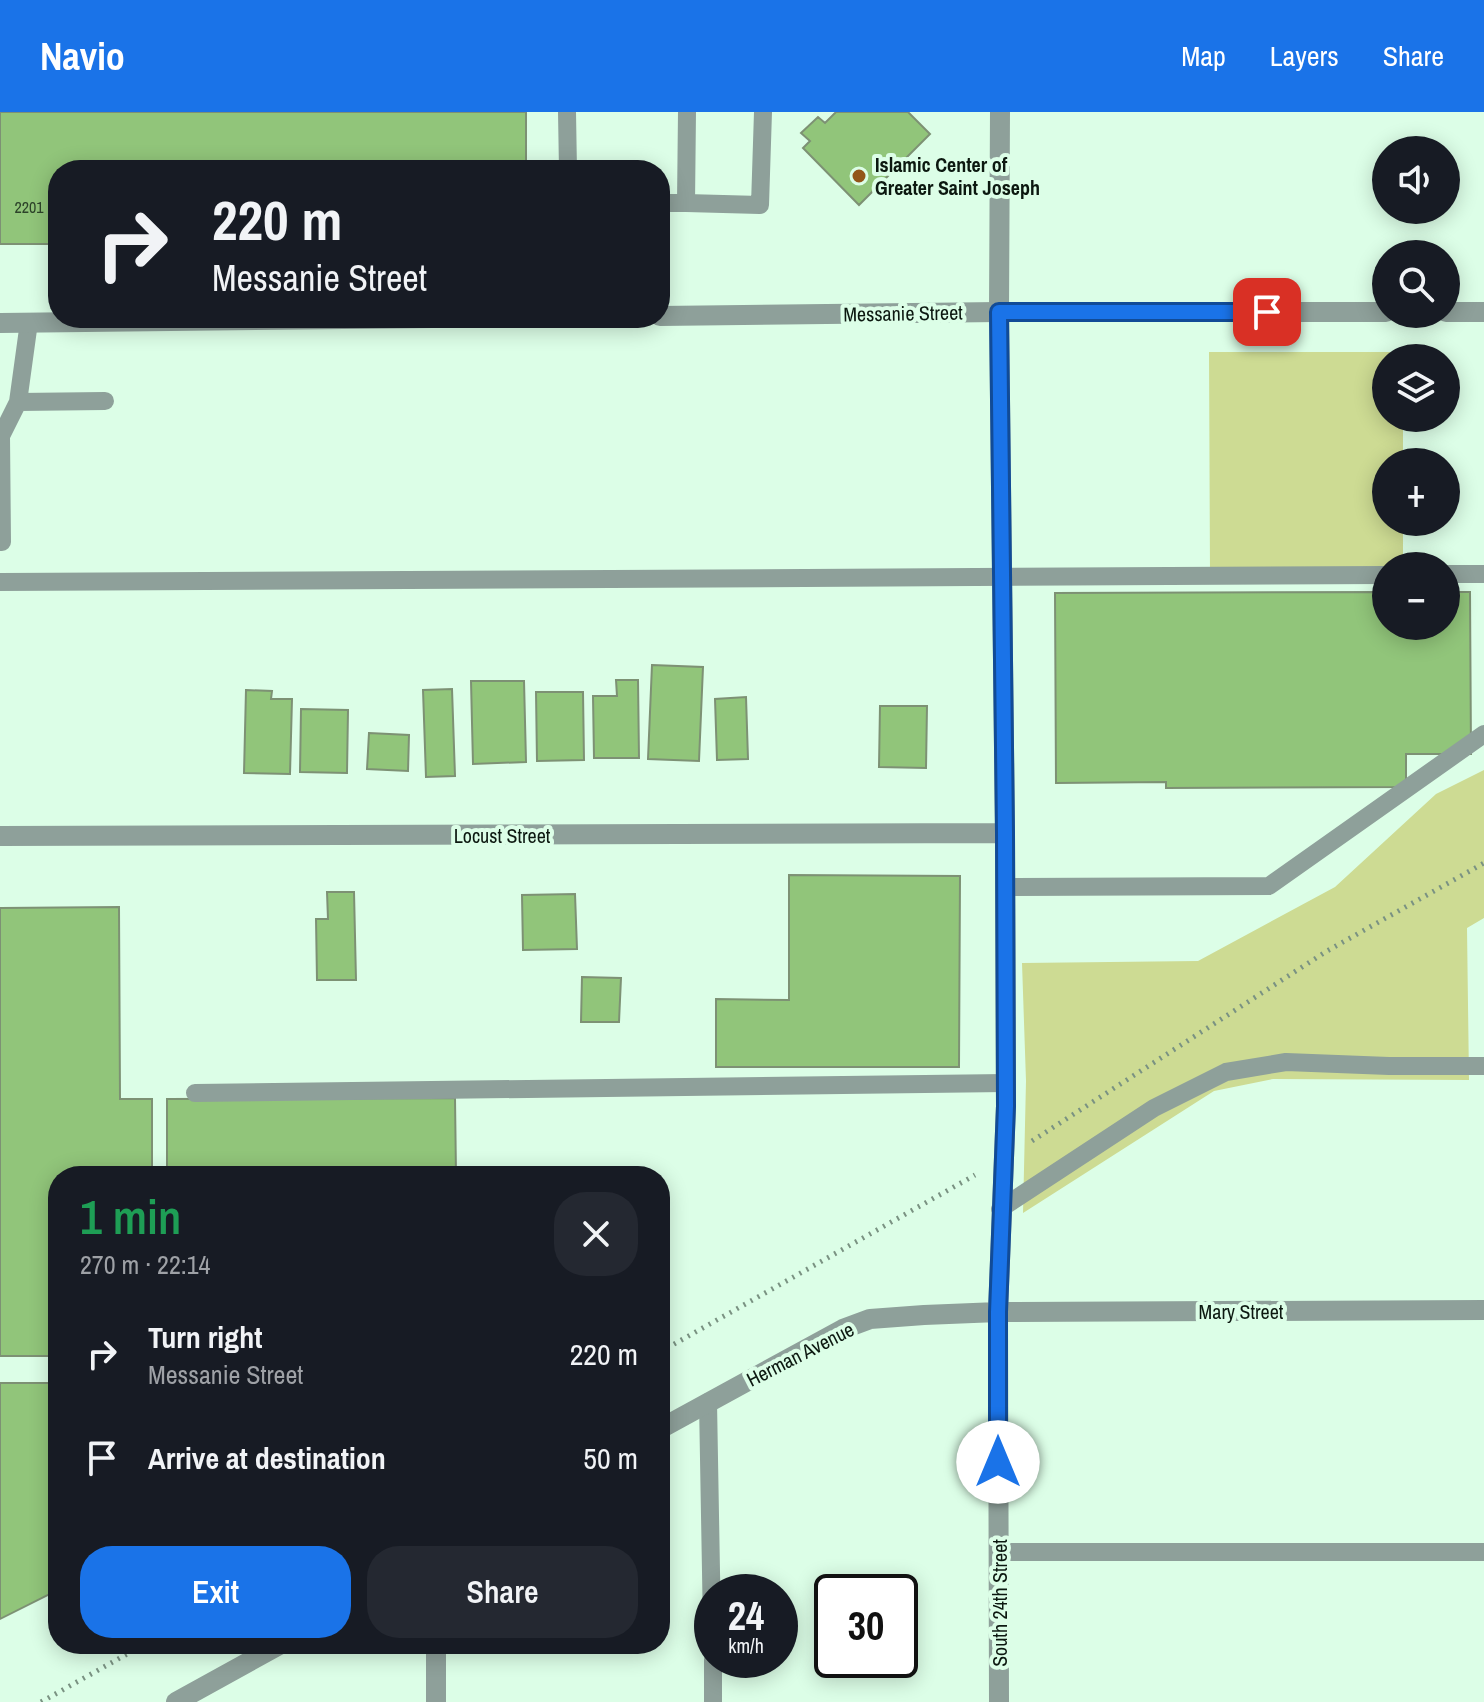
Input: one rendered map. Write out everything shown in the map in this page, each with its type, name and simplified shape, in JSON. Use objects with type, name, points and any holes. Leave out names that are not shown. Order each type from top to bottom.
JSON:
[{"type":"street","name":"South 24th Street","points":[[999,1702],[998,1312],[1006,1083],[1000,112]]},
{"type":"street","name":"Messanie Street","points":[[670,316],[1372,312]]},
{"type":"street","points":[[1460,312],[1484,312]]},
{"type":"street","points":[[0,323],[48,322]]},
{"type":"street","name":"Locust Street","points":[[0,836],[1005,833]]},
{"type":"street","name":"Mary Street","points":[[998,1312],[1484,1310]]},
{"type":"street","name":"Herman Avenue","points":[[670,1423],[843,1329],[870,1319],[998,1312]]},
{"type":"street","points":[[176,1702],[263,1654]]},
{"type":"street","points":[[436,1654],[436,1702]]},
{"type":"lane","points":[[567,112],[568,160]]},
{"type":"lane","points":[[686,203],[687,112]]},
{"type":"lane","points":[[670,203],[760,205],[763,112]]},
{"type":"lane","points":[[0,542],[1,436],[18,402],[29,322]]},
{"type":"lane","points":[[18,402],[105,401]]},
{"type":"lane","points":[[1460,574],[1484,574]]},
{"type":"lane","points":[[0,582],[1372,575]]},
{"type":"lane","points":[[1005,887],[1269,886],[1484,734]]},
{"type":"lane","points":[[1000,1209],[1154,1108],[1226,1072],[1286,1062],[1484,1066]]},
{"type":"lane","points":[[195,1093],[1006,1083]]},
{"type":"lane","points":[[708,1402],[711,1574]]},
{"type":"lane","points":[[999,1552],[1484,1552]]},
{"type":"lane","points":[[713,1678],[713,1702]]},
{"type":"path","points":[[670,1346],[1003,1159],[1327,951],[1484,863]]},
{"type":"path","points":[[41,1702],[127,1654]]},
{"type":"green space","points":[[1209,352],[1372,352],[1372,432],[1403,432],[1403,448],[1372,448],[1372,536],[1403,536],[1403,552],[1372,552],[1372,574],[1210,575]]},
{"type":"green space","points":[[1484,770],[1484,918],[1467,928],[1469,1080],[1273,1079],[1214,1091],[1023,1213],[1026,1081],[1022,963],[1198,961],[1335,887],[1436,794]]},
{"type":"building","points":[[0,112],[526,112],[526,160],[48,160],[48,244],[0,244]]},
{"type":"building","name":"Islamic Center of Greater Saint Joseph","points":[[836,112],[908,112],[930,134],[859,205],[803,148],[810,141],[801,133],[818,117],[825,123]]},
{"type":"building","points":[[1372,592],[1372,640],[1460,640],[1460,592],[1470,592],[1471,754],[1406,754],[1406,787],[1166,788],[1166,782],[1056,783],[1055,593]]},
{"type":"building","points":[[652,665],[703,667],[699,761],[648,759]]},
{"type":"building","points":[[616,680],[638,680],[639,758],[594,758],[593,696],[617,696]]},
{"type":"building","points":[[471,681],[524,681],[526,762],[473,764]]},
{"type":"building","points":[[452,689],[455,776],[426,777],[423,690]]},
{"type":"building","points":[[246,690],[272,691],[271,699],[292,699],[290,774],[244,773]]},
{"type":"building","points":[[536,692],[583,692],[584,760],[537,761]]},
{"type":"building","points":[[746,697],[748,759],[717,760],[715,699]]},
{"type":"building","points":[[880,706],[927,706],[926,768],[879,767]]},
{"type":"building","points":[[301,709],[348,710],[347,773],[300,772]]},
{"type":"building","points":[[369,733],[409,735],[408,771],[367,769]]},
{"type":"building","points":[[789,875],[960,876],[959,1067],[716,1067],[716,999],[789,1000]]},
{"type":"building","points":[[327,892],[354,892],[356,980],[317,980],[316,919],[328,919]]},
{"type":"building","points":[[575,894],[577,949],[523,950],[522,895]]},
{"type":"building","points":[[119,907],[120,1099],[152,1099],[152,1166],[48,1166],[48,1356],[0,1356],[0,908]]},
{"type":"building","points":[[582,977],[621,978],[619,1022],[581,1022]]},
{"type":"building","points":[[455,1098],[456,1166],[167,1166],[167,1099]]},
{"type":"building","points":[[0,1383],[48,1383],[48,1595],[0,1619]]},
{"type":"place","name":"Islamic Center of Greater Saint Joseph","points":[[859,176]]},
{"type":"route","points":[[998,1462],[1000,1209],[1006,1106],[999,312],[1267,312]]}]
